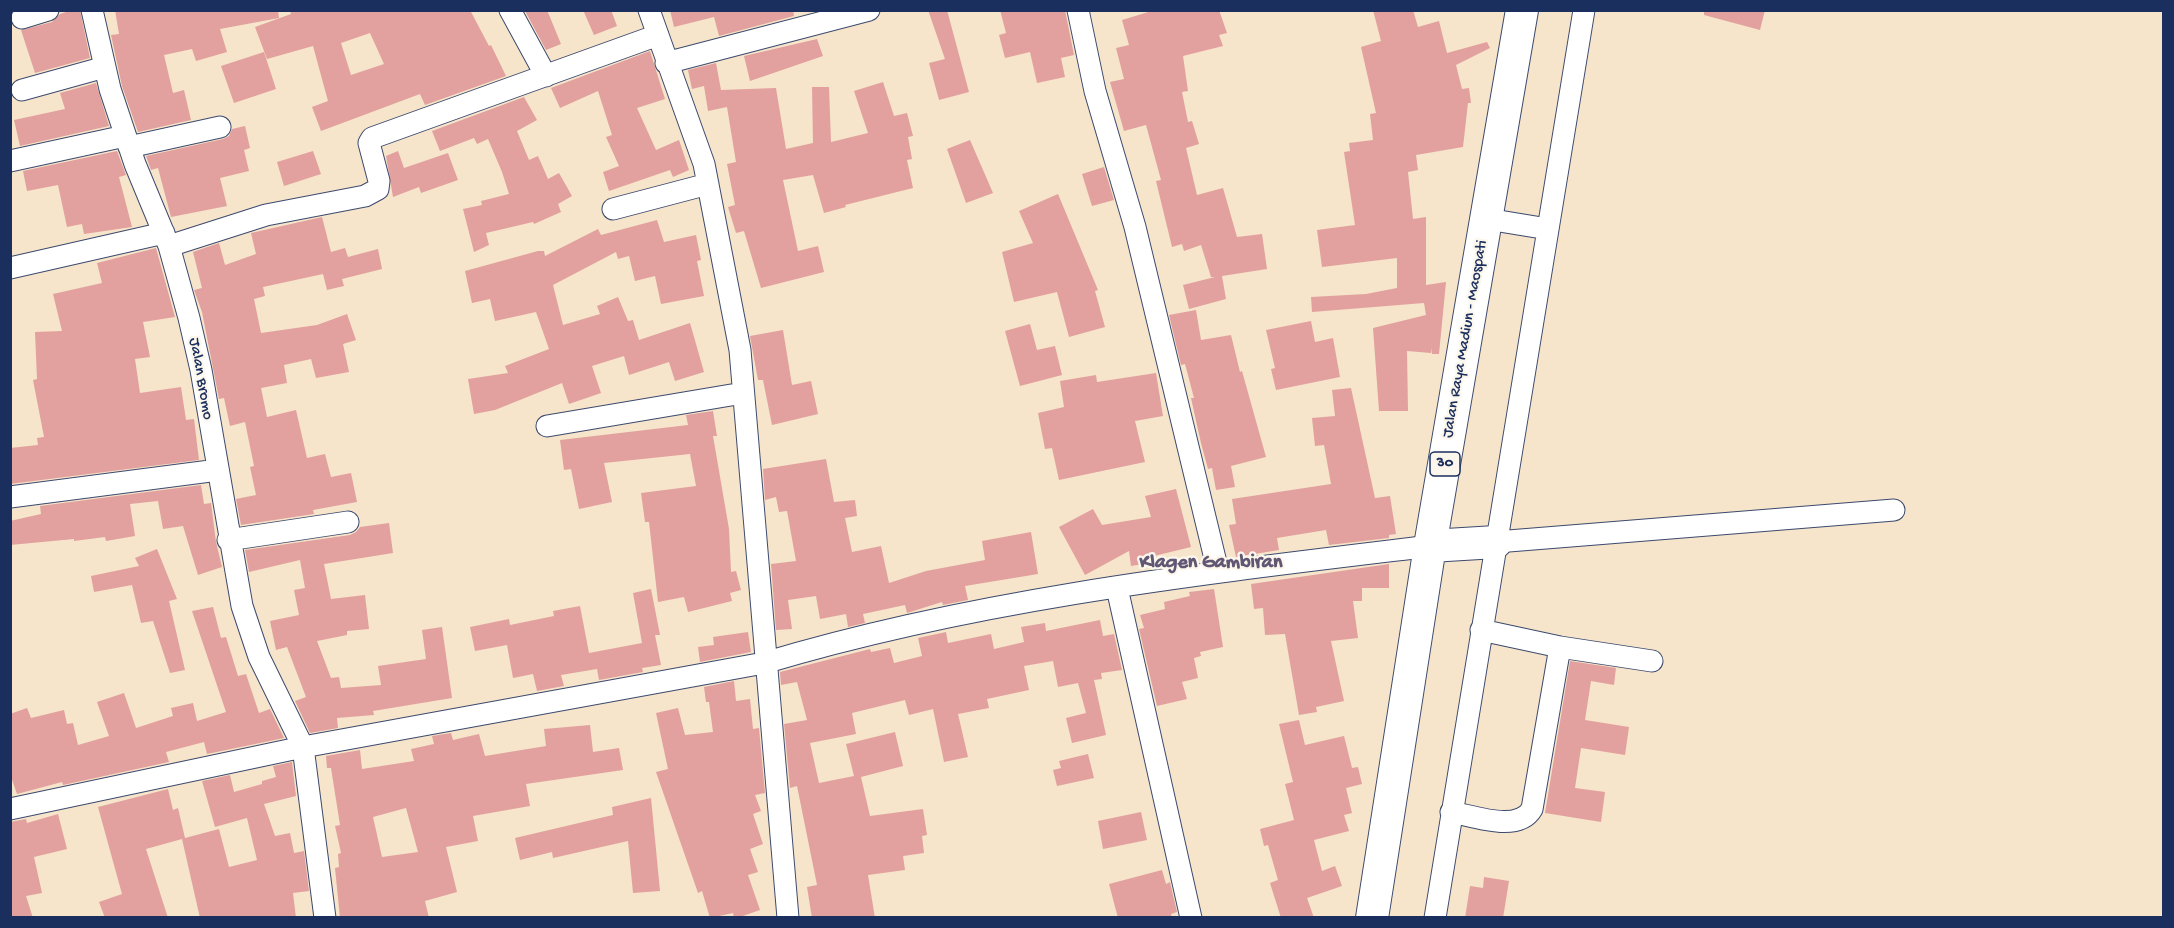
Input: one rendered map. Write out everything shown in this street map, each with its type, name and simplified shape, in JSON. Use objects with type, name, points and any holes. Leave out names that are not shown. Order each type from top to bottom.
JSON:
[{"type":"highway","name":"Jalan Raya Madiun - Maospati","points":[[1372,918],[1430,546],[1522,10]]},
{"type":"highway","points":[[1430,546],[1496,542]]},
{"type":"street","points":[[22,18],[48,10]]},
{"type":"street","name":"Jalan Bromo","points":[[92,10],[105,67],[127,141],[166,240],[201,370],[228,540],[242,606],[259,657],[303,747],[326,918]]},
{"type":"street","points":[[510,10],[546,76]]},
{"type":"street","points":[[650,10],[666,63],[704,164],[740,350],[764,663],[788,918]]},
{"type":"street","points":[[666,63],[869,10]]},
{"type":"street","points":[[1078,10],[1095,91],[1135,227],[1218,571]]},
{"type":"street","points":[[1435,918],[1584,10]]},
{"type":"street","points":[[10,268],[166,240],[266,215],[373,193],[378,189],[379,181],[369,143],[372,138],[658,35]]},
{"type":"street","points":[[22,90],[105,67]]},
{"type":"street","points":[[10,161],[220,127]]},
{"type":"street","points":[[613,209],[708,184]]},
{"type":"street","points":[[1487,219],[1548,230]]},
{"type":"street","points":[[547,426],[743,393]]},
{"type":"street","points":[[10,497],[218,470]]},
{"type":"street","points":[[1496,542],[1894,510]]},
{"type":"street","points":[[228,540],[348,522]]},
{"type":"street","points":[[10,809],[303,747],[764,663],[831,643],[947,616],[1218,571],[1430,546]]},
{"type":"street","points":[[1117,588],[1191,918]]},
{"type":"street","points":[[1481,630],[1560,647],[1652,661]]},
{"type":"street","points":[[1451,812],[1512,822],[1529,815],[1532,809],[1560,647]]},
{"type":"building","points":[[80,10],[90,58],[35,73],[21,30],[52,22],[60,14]]},
{"type":"building","points":[[115,10],[278,10],[279,18],[220,29],[227,52],[196,61],[192,49],[164,55],[173,93],[184,90],[191,120],[138,132],[122,86],[111,35],[119,34]]},
{"type":"building","points":[[290,10],[470,10],[506,76],[425,105],[420,94],[321,131],[312,107],[328,101],[313,46],[267,59],[255,27],[291,14]],"holes":[[[370,33],[384,64],[351,75],[341,43]]]},
{"type":"building","points":[[547,10],[561,44],[546,50],[525,11]]},
{"type":"building","points":[[583,10],[611,10],[617,26],[594,35]]},
{"type":"building","points":[[670,10],[793,10],[794,16],[719,36],[714,17],[674,27]]},
{"type":"building","points":[[928,10],[947,10],[969,92],[939,100],[929,63],[945,59]]},
{"type":"building","points":[[1000,10],[1065,10],[1074,55],[1061,58],[1065,77],[1037,83],[1030,52],[1005,58],[999,35],[1006,33]]},
{"type":"building","points":[[1155,10],[1219,10],[1227,33],[1219,35],[1223,46],[1183,56],[1188,91],[1182,92],[1188,122],[1192,121],[1199,144],[1186,148],[1197,195],[1223,188],[1237,237],[1262,234],[1267,269],[1222,276],[1226,299],[1189,309],[1183,285],[1215,277],[1211,277],[1201,245],[1184,251],[1182,244],[1172,247],[1156,181],[1161,180],[1146,125],[1124,131],[1110,82],[1124,79],[1116,48],[1129,45],[1122,20]]},
{"type":"building","points":[[1373,10],[1413,10],[1418,27],[1439,21],[1447,53],[1487,42],[1490,48],[1456,65],[1462,89],[1469,88],[1471,103],[1468,103],[1463,147],[1416,155],[1418,170],[1408,172],[1413,219],[1426,217],[1426,285],[1446,282],[1439,354],[1432,354],[1431,348],[1431,353],[1407,351],[1408,411],[1379,411],[1373,328],[1426,315],[1424,303],[1312,312],[1311,297],[1366,294],[1397,288],[1397,258],[1322,267],[1317,230],[1355,225],[1344,152],[1350,151],[1349,143],[1373,140],[1370,114],[1376,113],[1361,47],[1381,41]]},
{"type":"building","points":[[1704,10],[1765,10],[1760,30],[1704,15]]},
{"type":"building","points":[[817,39],[823,56],[750,81],[744,56]]},
{"type":"building","points":[[650,51],[665,99],[637,108],[656,150],[679,140],[689,170],[673,177],[670,170],[609,191],[603,172],[619,166],[606,137],[612,135],[598,91],[560,108],[551,88]]},
{"type":"building","points":[[264,52],[276,89],[234,103],[221,66]]},
{"type":"building","points":[[716,63],[721,90],[776,88],[786,149],[813,143],[812,87],[829,87],[831,142],[868,133],[854,91],[883,82],[894,116],[907,113],[913,136],[908,137],[912,159],[907,160],[913,188],[845,205],[846,207],[824,213],[813,175],[783,180],[798,251],[818,246],[824,272],[761,288],[744,231],[736,233],[728,207],[735,205],[727,164],[736,162],[727,107],[708,111],[704,86],[692,89],[688,70]]},
{"type":"building","points":[[96,83],[109,126],[20,146],[14,120],[65,109],[60,93]]},
{"type":"building","points":[[524,97],[537,120],[517,131],[529,160],[538,156],[548,179],[559,173],[572,196],[558,204],[561,212],[534,224],[533,222],[486,233],[489,245],[474,252],[463,209],[482,205],[481,201],[509,194],[502,172],[488,139],[477,144],[474,138],[440,151],[432,131]]},
{"type":"building","points":[[245,126],[250,148],[244,150],[249,171],[220,178],[227,206],[171,217],[158,168],[151,170],[146,156],[223,139],[229,136],[232,129]]},
{"type":"building","points":[[970,140],[993,193],[966,203],[947,149]]},
{"type":"building","points":[[117,151],[126,175],[119,177],[132,227],[84,234],[82,224],[67,227],[58,185],[27,191],[23,171]]},
{"type":"building","points":[[313,151],[321,174],[284,186],[277,162]]},
{"type":"building","points":[[398,151],[404,168],[448,153],[458,180],[421,193],[419,187],[393,197],[386,156]]},
{"type":"building","points":[[1104,167],[1114,200],[1092,206],[1082,174]]},
{"type":"building","points":[[1058,194],[1098,290],[1095,291],[1105,327],[1069,337],[1057,292],[1014,302],[1002,252],[1033,243],[1019,211]]},
{"type":"building","points":[[322,217],[331,252],[345,248],[348,257],[378,249],[382,269],[342,279],[344,286],[327,290],[323,274],[263,287],[265,296],[254,299],[261,333],[317,325],[347,314],[356,340],[343,344],[349,372],[316,378],[311,359],[284,365],[287,383],[261,388],[267,417],[296,410],[307,458],[325,454],[331,477],[351,473],[357,502],[313,510],[314,514],[241,525],[236,499],[256,495],[250,467],[254,466],[245,422],[230,426],[224,398],[219,399],[202,312],[194,290],[202,288],[193,252],[219,243],[225,265],[256,254],[251,233]]},
{"type":"building","points":[[657,220],[664,242],[696,235],[701,260],[697,261],[704,296],[661,304],[655,276],[635,281],[629,256],[618,259],[616,252],[553,285],[563,325],[600,314],[597,306],[618,297],[628,321],[633,320],[639,340],[690,323],[704,372],[675,381],[669,362],[629,375],[624,356],[592,366],[601,393],[569,404],[562,383],[495,410],[474,414],[468,379],[508,373],[505,366],[549,349],[536,312],[495,321],[490,299],[472,303],[465,271],[538,251],[544,251],[545,256],[598,229],[601,235]]},
{"type":"building","points":[[156,248],[175,317],[143,322],[150,357],[135,359],[140,393],[181,387],[186,420],[194,419],[199,460],[10,484],[10,448],[38,445],[37,438],[44,437],[33,380],[37,379],[35,332],[62,331],[53,294],[102,283],[97,263]]},
{"type":"building","points":[[1196,310],[1201,340],[1231,335],[1266,457],[1231,466],[1235,487],[1216,490],[1212,468],[1208,469],[1201,443],[1191,398],[1194,398],[1185,364],[1181,365],[1169,315]]},
{"type":"building","points":[[1311,321],[1315,342],[1333,338],[1340,377],[1276,390],[1271,369],[1275,368],[1266,330]]},
{"type":"building","points":[[1030,324],[1037,350],[1055,346],[1062,375],[1020,386],[1005,331]]},
{"type":"building","points":[[783,330],[792,385],[811,381],[818,414],[772,425],[763,380],[758,380],[750,336]]},
{"type":"building","points":[[1156,373],[1163,416],[1135,421],[1145,462],[1059,480],[1052,448],[1045,449],[1038,413],[1064,407],[1060,381],[1096,375],[1097,382]]},
{"type":"building","points":[[1351,388],[1375,498],[1390,496],[1396,534],[1389,535],[1389,538],[1329,545],[1326,530],[1277,538],[1279,550],[1236,557],[1229,525],[1236,524],[1232,499],[1331,484],[1324,445],[1315,446],[1312,418],[1335,416],[1332,390]]},
{"type":"building","points":[[713,411],[717,436],[713,436],[729,529],[731,572],[736,571],[741,590],[730,593],[732,601],[688,612],[684,597],[658,602],[649,522],[645,522],[641,493],[696,486],[690,454],[604,463],[612,502],[579,509],[571,469],[564,470],[560,440],[688,425],[686,415]]},
{"type":"building","points":[[826,459],[834,502],[855,500],[857,516],[845,518],[852,552],[881,546],[889,583],[926,571],[985,560],[982,541],[1031,532],[1038,574],[965,586],[968,600],[943,605],[942,602],[907,613],[905,605],[863,614],[865,623],[848,627],[846,614],[820,619],[816,596],[788,600],[792,629],[776,630],[771,564],[796,561],[787,511],[779,512],[776,497],[765,500],[763,469]]},
{"type":"building","points":[[201,485],[204,504],[211,503],[222,567],[198,575],[183,526],[163,529],[158,501],[130,504],[135,536],[106,541],[105,537],[10,545],[10,521],[41,514],[40,506]]},
{"type":"building","points":[[1176,489],[1191,547],[1154,556],[1155,562],[1131,566],[1129,551],[1085,575],[1059,527],[1093,509],[1102,525],[1151,517],[1145,496]]},
{"type":"building","points":[[389,523],[393,553],[324,564],[331,599],[365,595],[369,629],[347,631],[347,635],[317,641],[331,678],[339,677],[341,688],[381,685],[378,666],[426,659],[422,630],[442,627],[452,698],[373,711],[374,715],[337,718],[338,728],[310,733],[295,701],[306,697],[287,647],[276,650],[270,621],[299,615],[294,590],[305,588],[300,560],[249,572],[245,550],[350,535],[360,527]]},
{"type":"building","points":[[157,549],[177,599],[169,601],[185,670],[170,673],[153,621],[141,623],[132,585],[94,592],[91,576],[139,566],[135,558]]},
{"type":"building","points":[[1389,564],[1389,588],[1362,588],[1362,601],[1353,601],[1358,638],[1331,641],[1344,701],[1316,707],[1317,712],[1299,715],[1285,634],[1265,635],[1263,608],[1254,609],[1251,584]]},
{"type":"building","points":[[651,589],[660,635],[655,635],[661,665],[642,668],[643,672],[599,680],[597,669],[561,675],[564,686],[537,691],[533,674],[513,678],[507,645],[475,651],[470,627],[509,619],[510,625],[554,616],[553,611],[580,606],[589,653],[642,643],[633,593]]},
{"type":"building","points":[[1214,589],[1223,647],[1200,652],[1201,656],[1194,658],[1198,678],[1182,682],[1187,699],[1157,706],[1139,629],[1144,628],[1140,615],[1165,609],[1164,602],[1190,596],[1189,592]]},
{"type":"building","points":[[213,607],[221,638],[226,637],[238,676],[246,674],[259,713],[270,709],[284,738],[207,754],[204,742],[166,752],[169,762],[63,785],[62,782],[17,794],[10,774],[10,714],[27,708],[31,718],[64,710],[67,724],[73,723],[78,745],[109,736],[97,702],[124,693],[136,728],[173,716],[171,708],[193,703],[197,721],[226,712],[192,611]]},
{"type":"building","points":[[1100,620],[1103,636],[1114,634],[1122,670],[1101,673],[1102,679],[1094,680],[1106,735],[1072,743],[1066,718],[1086,713],[1078,683],[1058,687],[1053,661],[1024,666],[1029,690],[987,699],[989,708],[958,714],[968,757],[944,762],[933,709],[909,715],[905,700],[852,713],[856,734],[810,743],[819,783],[854,776],[846,744],[895,732],[903,766],[861,777],[870,816],[923,809],[927,835],[922,836],[924,853],[903,856],[905,870],[868,875],[875,918],[812,918],[807,887],[817,885],[797,786],[790,788],[784,724],[807,720],[797,682],[781,685],[780,672],[870,649],[871,652],[890,648],[894,663],[922,656],[918,638],[946,632],[948,643],[991,634],[994,649],[1024,642],[1021,627],[1045,623],[1046,631]]},
{"type":"building","points":[[748,632],[751,652],[700,662],[698,647],[714,645],[713,637]]},
{"type":"building","points":[[1570,661],[1616,668],[1614,685],[1591,681],[1585,720],[1629,727],[1625,755],[1581,748],[1575,788],[1605,792],[1601,822],[1545,813]]},
{"type":"building","points":[[734,681],[736,701],[750,699],[753,729],[759,728],[765,793],[755,795],[761,811],[753,814],[763,844],[750,849],[758,872],[748,875],[760,910],[737,918],[734,918],[733,913],[710,918],[702,891],[698,893],[656,772],[668,769],[656,713],[678,708],[685,735],[713,732],[709,702],[706,702],[704,687]]},
{"type":"building","points":[[1299,720],[1305,745],[1344,736],[1352,768],[1358,767],[1362,784],[1346,788],[1352,813],[1344,815],[1349,831],[1314,840],[1322,871],[1335,866],[1342,886],[1307,898],[1314,918],[1281,918],[1270,883],[1278,880],[1268,845],[1264,846],[1260,829],[1294,820],[1285,784],[1293,782],[1279,724]]},
{"type":"building","points":[[590,725],[593,752],[619,748],[623,770],[526,784],[530,806],[473,816],[478,841],[446,847],[457,892],[425,901],[429,918],[340,918],[335,868],[339,867],[338,854],[341,853],[335,826],[340,825],[331,768],[327,768],[326,756],[360,750],[362,769],[414,761],[411,749],[434,744],[432,736],[451,733],[453,740],[479,734],[485,756],[546,746],[544,729]],"holes":[[[406,808],[418,852],[382,857],[373,817]]]},
{"type":"building","points":[[1088,754],[1094,778],[1057,786],[1053,770],[1061,768],[1059,761]]},
{"type":"building","points":[[292,762],[296,796],[264,804],[275,836],[290,833],[294,853],[304,851],[309,891],[293,893],[296,918],[200,918],[182,839],[146,849],[168,918],[105,918],[99,902],[122,894],[98,807],[168,789],[173,810],[178,808],[185,838],[219,829],[229,867],[257,860],[247,818],[215,827],[202,781],[230,775],[234,792],[262,784],[262,781],[276,777],[273,766]]},
{"type":"building","points":[[651,798],[660,891],[633,893],[628,841],[553,858],[552,852],[520,860],[515,838],[613,815],[612,807]]},
{"type":"building","points":[[1141,812],[1147,840],[1103,849],[1098,821]]},
{"type":"building","points":[[58,814],[67,849],[34,857],[42,893],[26,896],[33,918],[10,918],[10,822],[26,819],[27,823]]},
{"type":"building","points":[[1162,870],[1166,884],[1170,882],[1177,912],[1171,914],[1172,918],[1118,918],[1109,884]]},
{"type":"building","points":[[1484,877],[1509,881],[1503,918],[1465,918],[1470,886],[1483,888]]},
{"type":"district","name":"Klagen Gambiran","points":[[1211,564]]}]
